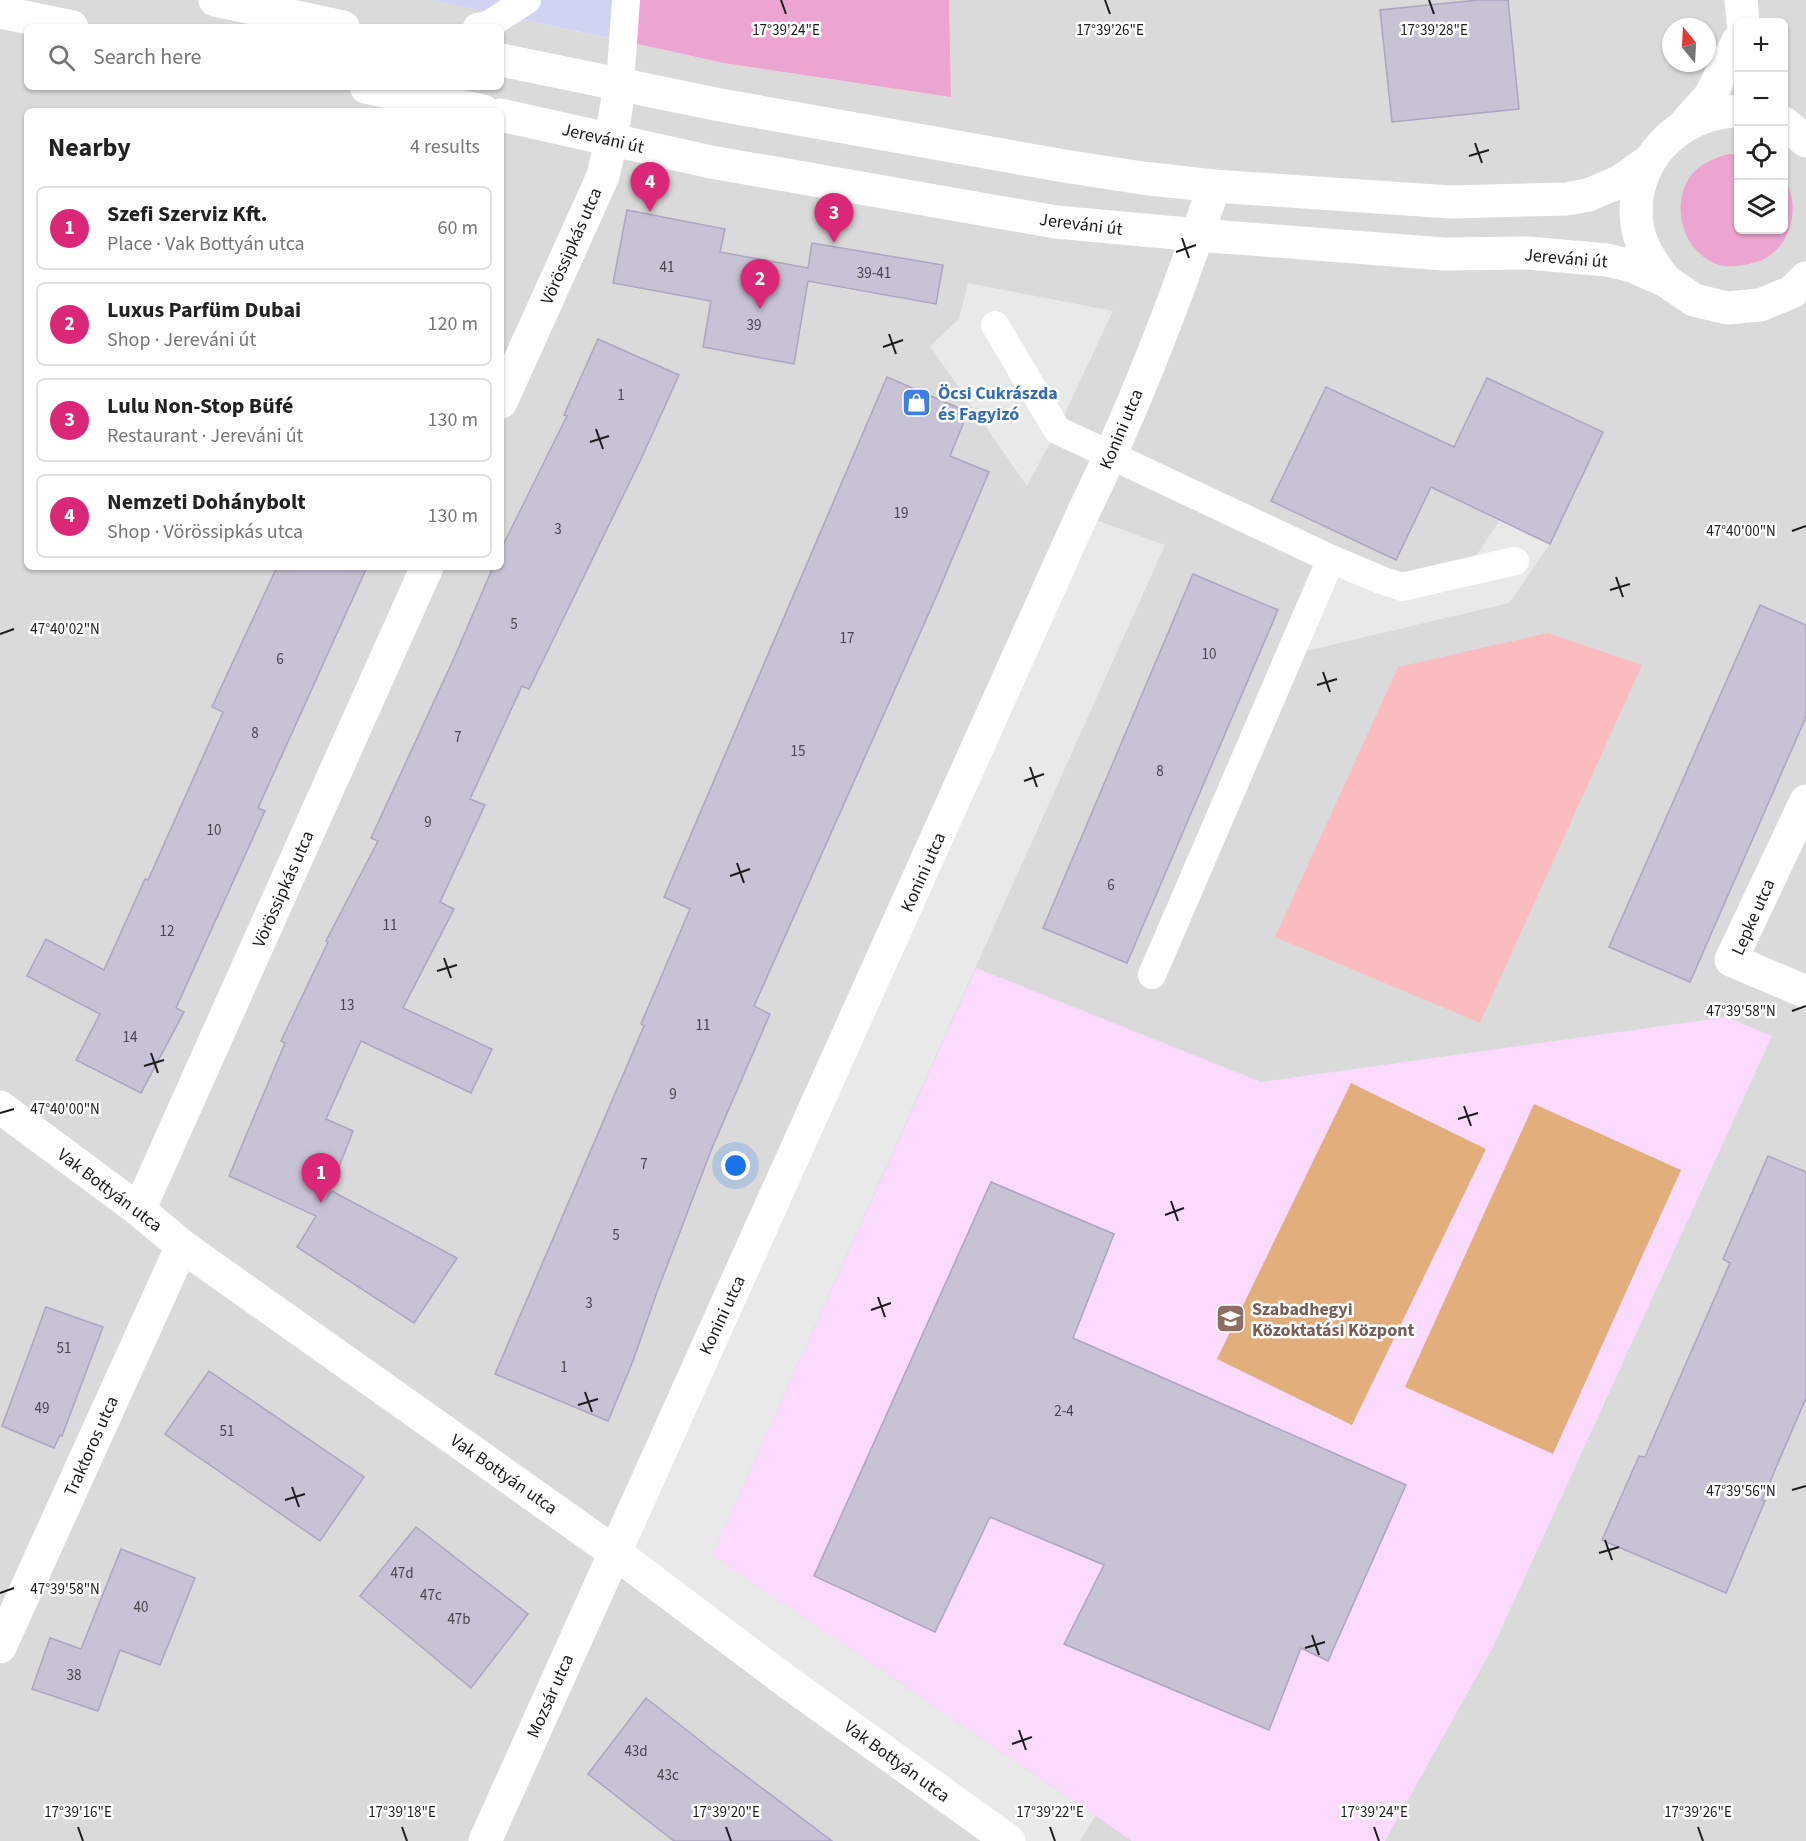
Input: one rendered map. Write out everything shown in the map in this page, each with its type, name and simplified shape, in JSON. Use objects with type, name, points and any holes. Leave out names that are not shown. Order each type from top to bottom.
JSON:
[{"type":"street","points":[[215,0],[329,24]]},
{"type":"street","points":[[1741,0],[1743,18]]},
{"type":"street","points":[[0,12],[58,24]]},
{"type":"street","points":[[1685,124],[1710,96],[1734,49]]},
{"type":"street","name":"Jereváni út","points":[[504,61],[720,105],[1064,166],[1214,186],[1450,202],[1567,199],[1588,195],[1619,182],[1649,161],[1665,140],[1685,124],[1710,114],[1734,111]]},
{"type":"street","name":"Vörössipkás utca","points":[[504,395],[603,176],[620,84]]},
{"type":"street","points":[[381,90],[468,108]]},
{"type":"street","name":"Jereváni út","points":[[504,116],[711,162],[1056,222],[1444,254],[1528,253],[1607,260],[1632,266],[1666,282],[1695,300],[1727,308],[1760,305],[1792,292],[1806,278]]},
{"type":"street","name":"Jereváni út","points":[[1649,161],[1638,192],[1637,224],[1647,255],[1666,282]]},
{"type":"street","name":"Konini utca","points":[[614,1552],[908,907],[1082,515],[1112,455],[1198,235],[1214,186]]},
{"type":"street","name":"Vörössipkás utca","points":[[139,1210],[426,570]]},
{"type":"street","name":"Lepke utca","points":[[1806,801],[1731,960],[1806,993]]},
{"type":"street","name":"Vak Bottyán utca","points":[[0,1107],[139,1210],[182,1246],[614,1552],[786,1681],[1009,1841]]},
{"type":"street","name":"Traktoros utca","points":[[0,1647],[182,1246]]},
{"type":"street","name":"Mozsár utca","points":[[485,1841],[614,1552]]},
{"type":"lane","points":[[490,24],[527,0]]},
{"type":"lane","points":[[620,84],[626,0]]},
{"type":"lane","points":[[995,325],[1057,430],[1331,559],[1402,587],[1515,561]]},
{"type":"lane","points":[[1152,975],[1331,559]]},
{"type":"shaded area","points":[[0,0],[432,0],[724,63],[951,97],[949,0],[1806,0],[1806,1841],[0,1841]]},
{"type":"shaded area","points":[[432,0],[620,0],[615,39]]},
{"type":"shaded area","points":[[620,0],[949,0],[951,97],[724,63],[615,39]]},
{"type":"shaded area","points":[[1734,154],[1734,234],[1787,234],[1783,242],[1766,258],[1744,265],[1724,266],[1710,261],[1698,252],[1689,240],[1683,227],[1681,212],[1686,183],[1695,171],[1715,159]]},
{"type":"shaded area","points":[[1788,185],[1793,205],[1788,232]]},
{"type":"shaded area","points":[[968,283],[1113,311],[1057,430],[1027,486],[930,346],[959,319]]},
{"type":"shaded area","points":[[1082,515],[1165,545],[712,1555],[1095,1816],[1080,1841],[1009,1841],[614,1552]]},
{"type":"shaded area","points":[[1500,520],[1550,544],[1509,603],[1289,655],[1331,559],[1381,580],[1472,562]]},
{"type":"shaded area","points":[[1548,633],[1642,665],[1480,1023],[1275,937],[1398,667]]},
{"type":"shaded area","name":"Szabadhegyi Közoktatási Központ","points":[[976,968],[1261,1082],[1727,1017],[1772,1036],[1493,1647],[1385,1841],[1132,1841],[712,1555]]},
{"type":"shaded area","points":[[1351,1083],[1486,1149],[1352,1425],[1217,1359]]},
{"type":"shaded area","points":[[1534,1104],[1681,1170],[1553,1454],[1405,1387]]},
{"type":"building","points":[[1478,0],[1508,0],[1519,109],[1392,122],[1380,10]]},
{"type":"building","points":[[627,210],[725,229],[720,252],[808,268],[812,243],[943,265],[936,304],[808,281],[794,364],[703,347],[711,301],[613,283]]},
{"type":"building","points":[[598,339],[679,375],[642,457],[529,689],[522,686],[470,799],[485,805],[440,902],[454,909],[403,1008],[492,1049],[471,1093],[361,1041],[326,1119],[353,1131],[326,1200],[332,1191],[457,1258],[414,1323],[297,1247],[316,1216],[229,1176],[285,1043],[281,1041],[328,942],[326,941],[378,841],[371,838],[455,656],[492,570],[504,570],[504,543],[567,416],[564,415]]},
{"type":"building","points":[[887,377],[968,412],[950,456],[989,472],[933,604],[754,1006],[770,1014],[712,1148],[633,1361],[608,1421],[495,1374],[644,1026],[641,1024],[690,909],[664,897]]},
{"type":"building","points":[[1487,378],[1603,432],[1550,544],[1431,487],[1396,560],[1271,501],[1326,387],[1454,447]]},
{"type":"building","points":[[276,570],[366,570],[258,808],[265,811],[176,1008],[184,1012],[141,1093],[76,1060],[100,1014],[27,976],[46,939],[104,970],[145,879],[148,880],[223,712],[212,707]]},
{"type":"building","points":[[1193,574],[1278,610],[1127,963],[1043,928]]},
{"type":"building","points":[[1760,605],[1806,625],[1806,717],[1690,982],[1609,947]]},
{"type":"building","points":[[1768,1156],[1806,1172],[1806,1398],[1762,1500],[1765,1501],[1726,1593],[1602,1540],[1639,1456],[1645,1457],[1730,1263],[1723,1259]]},
{"type":"building","points":[[991,1182],[1114,1234],[1073,1338],[1406,1485],[1328,1661],[1301,1648],[1269,1730],[1064,1644],[1104,1565],[990,1517],[935,1632],[814,1576]]},
{"type":"building","points":[[46,1307],[103,1327],[62,1436],[60,1435],[54,1448],[2,1426]]},
{"type":"building","points":[[209,1371],[364,1477],[320,1541],[165,1434]]},
{"type":"building","points":[[416,1527],[528,1614],[471,1688],[360,1596]]},
{"type":"building","points":[[121,1549],[195,1578],[160,1665],[120,1650],[98,1711],[32,1689],[50,1638],[81,1649]]},
{"type":"building","points":[[646,1698],[832,1841],[674,1841],[588,1774]]},
{"type":"place","name":"Nemzeti Dohánybolt","points":[[650,212]]},
{"type":"place","name":"Lulu Non-Stop Büfé","points":[[834,243]]},
{"type":"place","name":"Luxus Parfüm Dubai","points":[[760,309]]},
{"type":"place","name":"Öcsi Cukrászda és Fagyizó","points":[[917,403]]},
{"type":"place","name":"Szefi Szerviz Kft.","points":[[321,1203]]},
{"type":"place","name":"Szabadhegyi Közoktatási Központ","points":[[1231,1319]]}]
